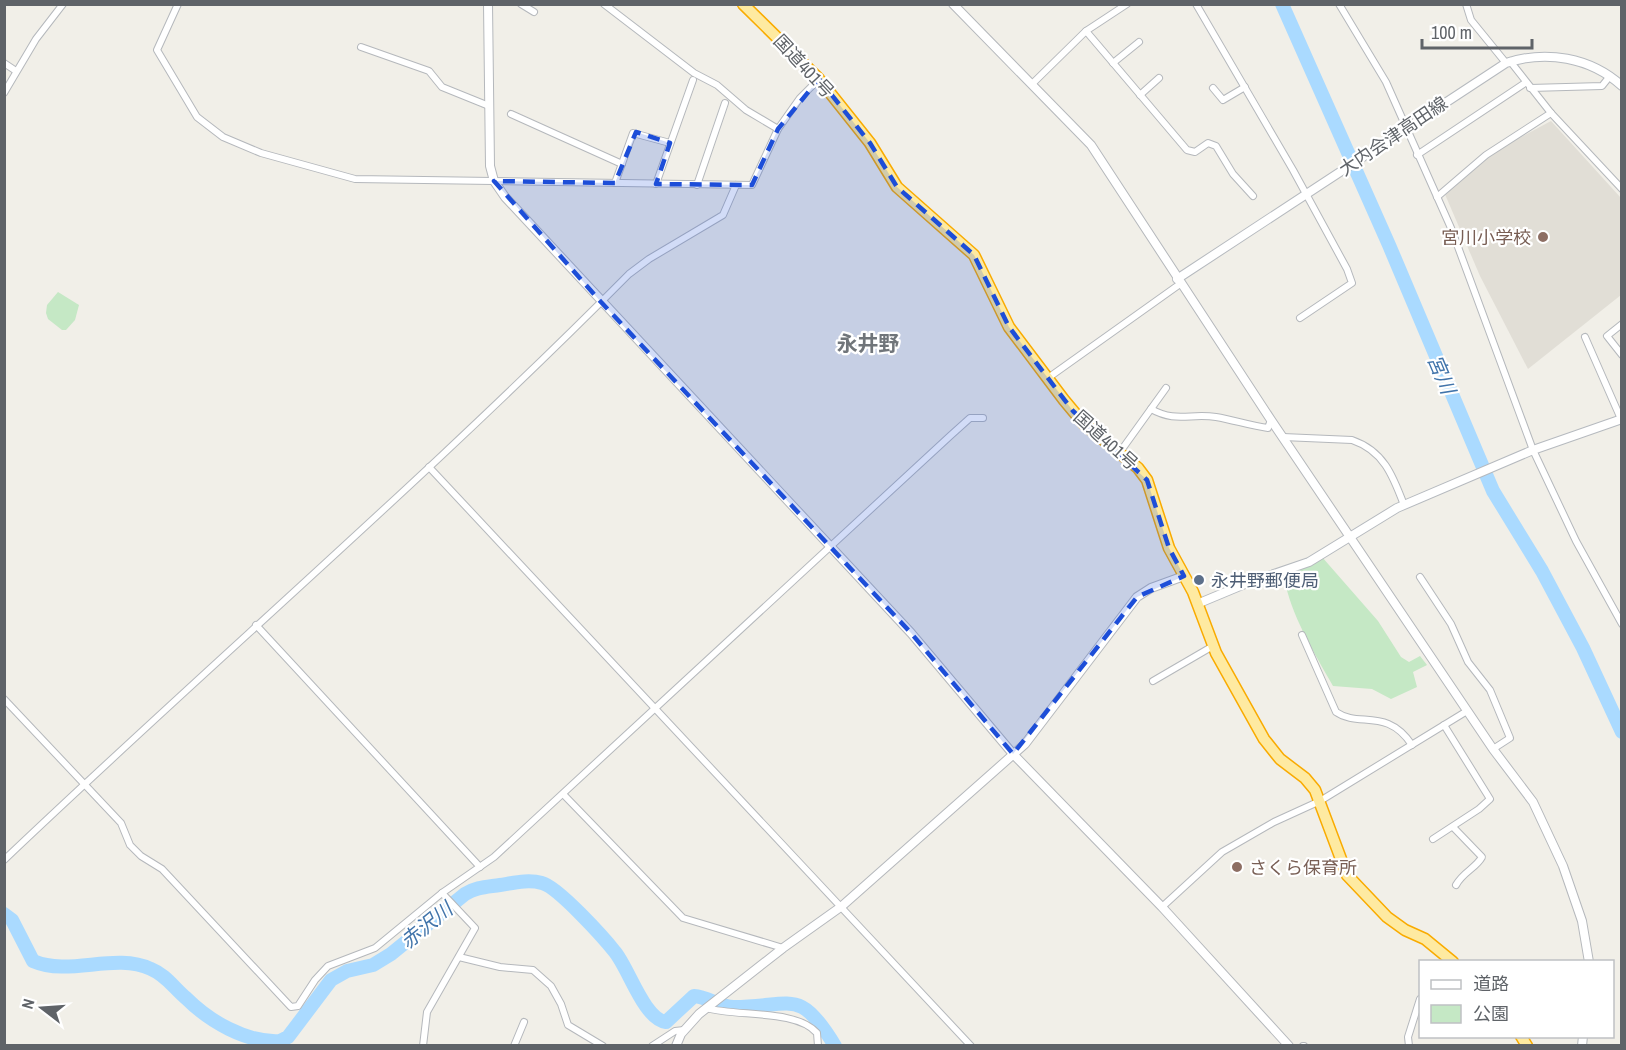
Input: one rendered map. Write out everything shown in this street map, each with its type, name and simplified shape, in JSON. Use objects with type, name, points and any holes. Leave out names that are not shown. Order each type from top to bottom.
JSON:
[{"type":"highway","name":"国道401号","points":[[743,4],[819,79],[870,143],[897,187],[974,255],[1009,327],[1048,378],[1084,424],[1120,452],[1147,480],[1169,548],[1197,604],[1214,646],[1264,739],[1280,759],[1312,786],[1320,801],[1345,870],[1353,883],[1387,917],[1441,951],[1451,960]]},
{"type":"main road","name":"大内会津高田線","points":[[1178,281],[1403,128],[1508,62],[1567,57],[1584,62],[1610,76],[1622,86]]},
{"type":"main road","points":[[1197,604],[1245,584],[1309,562],[1404,505],[1533,450],[1621,419]]},
{"type":"street","points":[[4,93],[40,33],[63,4]]},
{"type":"street","points":[[178,4],[157,50],[197,117],[223,137],[261,153],[355,179],[752,185],[778,129],[800,98],[819,79]]},
{"type":"street","points":[[488,4],[489,143],[494,181],[505,197],[911,633],[1013,754],[1162,907],[1289,1046]]},
{"type":"street","points":[[521,4],[534,12]]},
{"type":"street","points":[[604,4],[694,73],[717,85],[746,110],[778,129]]},
{"type":"street","points":[[953,4],[1091,145],[1271,420],[1493,749],[1533,802],[1563,866],[1582,921],[1589,960]]},
{"type":"street","points":[[1032,84],[1086,31],[1127,4]]},
{"type":"street","points":[[1196,4],[1309,193],[1352,283],[1300,318]]},
{"type":"street","points":[[1339,4],[1386,82],[1403,128],[1451,228],[1533,450],[1576,541],[1622,624]]},
{"type":"street","points":[[1466,4],[1471,20],[1551,113],[1622,189]]},
{"type":"street","points":[[1086,31],[1187,150],[1195,152],[1208,143],[1216,146],[1233,174],[1253,196]]},
{"type":"street","points":[[1113,63],[1139,42]]},
{"type":"street","points":[[361,47],[429,71],[442,87],[489,106]]},
{"type":"street","points":[[4,63],[16,71]]},
{"type":"street","points":[[1417,155],[1527,85],[1602,86],[1610,76]]},
{"type":"street","points":[[1140,94],[1159,78]]},
{"type":"street","points":[[656,184],[693,80]]},
{"type":"street","points":[[1213,88],[1223,100],[1245,87]]},
{"type":"street","points":[[697,184],[725,103]]},
{"type":"street","points":[[1437,197],[1486,155],[1551,113]]},
{"type":"street","points":[[511,114],[622,164]]},
{"type":"street","points":[[615,183],[636,132],[670,143]]},
{"type":"street","points":[[4,860],[429,467],[648,259],[723,215],[736,185]]},
{"type":"street","points":[[1048,378],[1178,281]]},
{"type":"street","points":[[1622,324],[1607,336],[1622,356]]},
{"type":"street","points":[[1584,337],[1621,419]]},
{"type":"street","points":[[1120,452],[1166,388]]},
{"type":"street","points":[[1151,409],[1173,418],[1216,417],[1269,428],[1271,420]]},
{"type":"street","points":[[4,699],[124,828],[130,845],[141,856],[162,869],[291,1006],[298,1006],[315,980],[328,966],[375,948],[442,893],[480,867],[658,709],[970,418],[982,418]]},
{"type":"street","points":[[1283,437],[1352,440],[1370,448],[1386,463],[1404,505]]},
{"type":"street","points":[[429,467],[971,1046]]},
{"type":"street","points":[[676,1046],[684,1030],[706,1008],[842,906],[1013,754],[1030,737],[1137,597],[1151,588],[1184,576]]},
{"type":"street","points":[[1420,577],[1451,624],[1468,662],[1494,698],[1510,738],[1493,749]]},
{"type":"street","points":[[256,625],[480,867]]},
{"type":"street","points":[[1302,635],[1336,712],[1343,716],[1383,721],[1412,745]]},
{"type":"street","points":[[1153,681],[1214,646]]},
{"type":"street","points":[[1162,907],[1215,857],[1274,822],[1320,801],[1467,711]]},
{"type":"street","points":[[1433,839],[1490,799],[1444,725]]},
{"type":"street","points":[[563,794],[683,918],[783,948]]},
{"type":"street","points":[[1453,826],[1482,857],[1477,864],[1463,872],[1456,885]]},
{"type":"street","points":[[423,1046],[427,1012],[474,928],[442,893]]},
{"type":"street","points":[[1437,960],[1441,951]]},
{"type":"street","points":[[459,957],[505,968],[533,970],[551,986],[561,1004],[568,1025],[603,1046]]},
{"type":"street","points":[[1409,1046],[1408,1037],[1419,1002]]},
{"type":"street","points":[[706,1008],[724,1013],[777,1016],[803,1023],[817,1033],[818,1046]]},
{"type":"street","points":[[514,1046],[524,1022]]},
{"type":"street","points":[[652,1046],[675,1031],[684,1030]]},
{"type":"highlighted area","points":[[819,79],[870,143],[897,187],[974,255],[1009,327],[1073,411],[1147,480],[1169,548],[1184,576],[1137,597],[1013,754],[911,633],[601,302],[494,181],[615,183],[636,132],[670,143],[656,184],[752,185],[778,129]]},
{"type":"shaded area","name":"宮川小学校","points":[[1551,121],[1621,198],[1621,295],[1528,369],[1480,276],[1444,192],[1486,156]]},
{"type":"green space","points":[[58,292],[79,305],[75,320],[66,330],[62,330],[48,319],[46,313],[47,305]]},
{"type":"green space","points":[[1322,557],[1378,621],[1401,657],[1409,662],[1420,656],[1427,665],[1413,672],[1417,687],[1391,699],[1372,689],[1333,686],[1298,620],[1284,577]]},
{"type":"waterway","name":"宮川","points":[[1282,4],[1389,245],[1493,491],[1542,571],[1583,648],[1622,732]]},
{"type":"waterway","name":"赤沢川","points":[[4,914],[12,920],[33,961],[62,967],[107,963],[137,964],[166,978],[195,1007],[229,1029],[254,1038],[280,1041],[288,1037],[331,980],[347,971],[373,965],[391,954],[465,894],[486,887],[531,881],[542,883],[559,894],[601,936],[615,952],[644,1003],[658,1019],[666,1022],[694,996],[734,1007],[793,1004],[803,1007],[812,1015],[835,1046]]},
{"type":"waterway","name":"赤沢川","points":[[280,1041],[280,1046]]},
{"type":"place","name":"宮川小学校","points":[[1543,237]]},
{"type":"place","name":"永井野郵便局","points":[[1199,580]]},
{"type":"place","name":"さくら保育所","points":[[1237,867]]},
{"type":"district","name":"永井野","points":[[868,343]]}]
